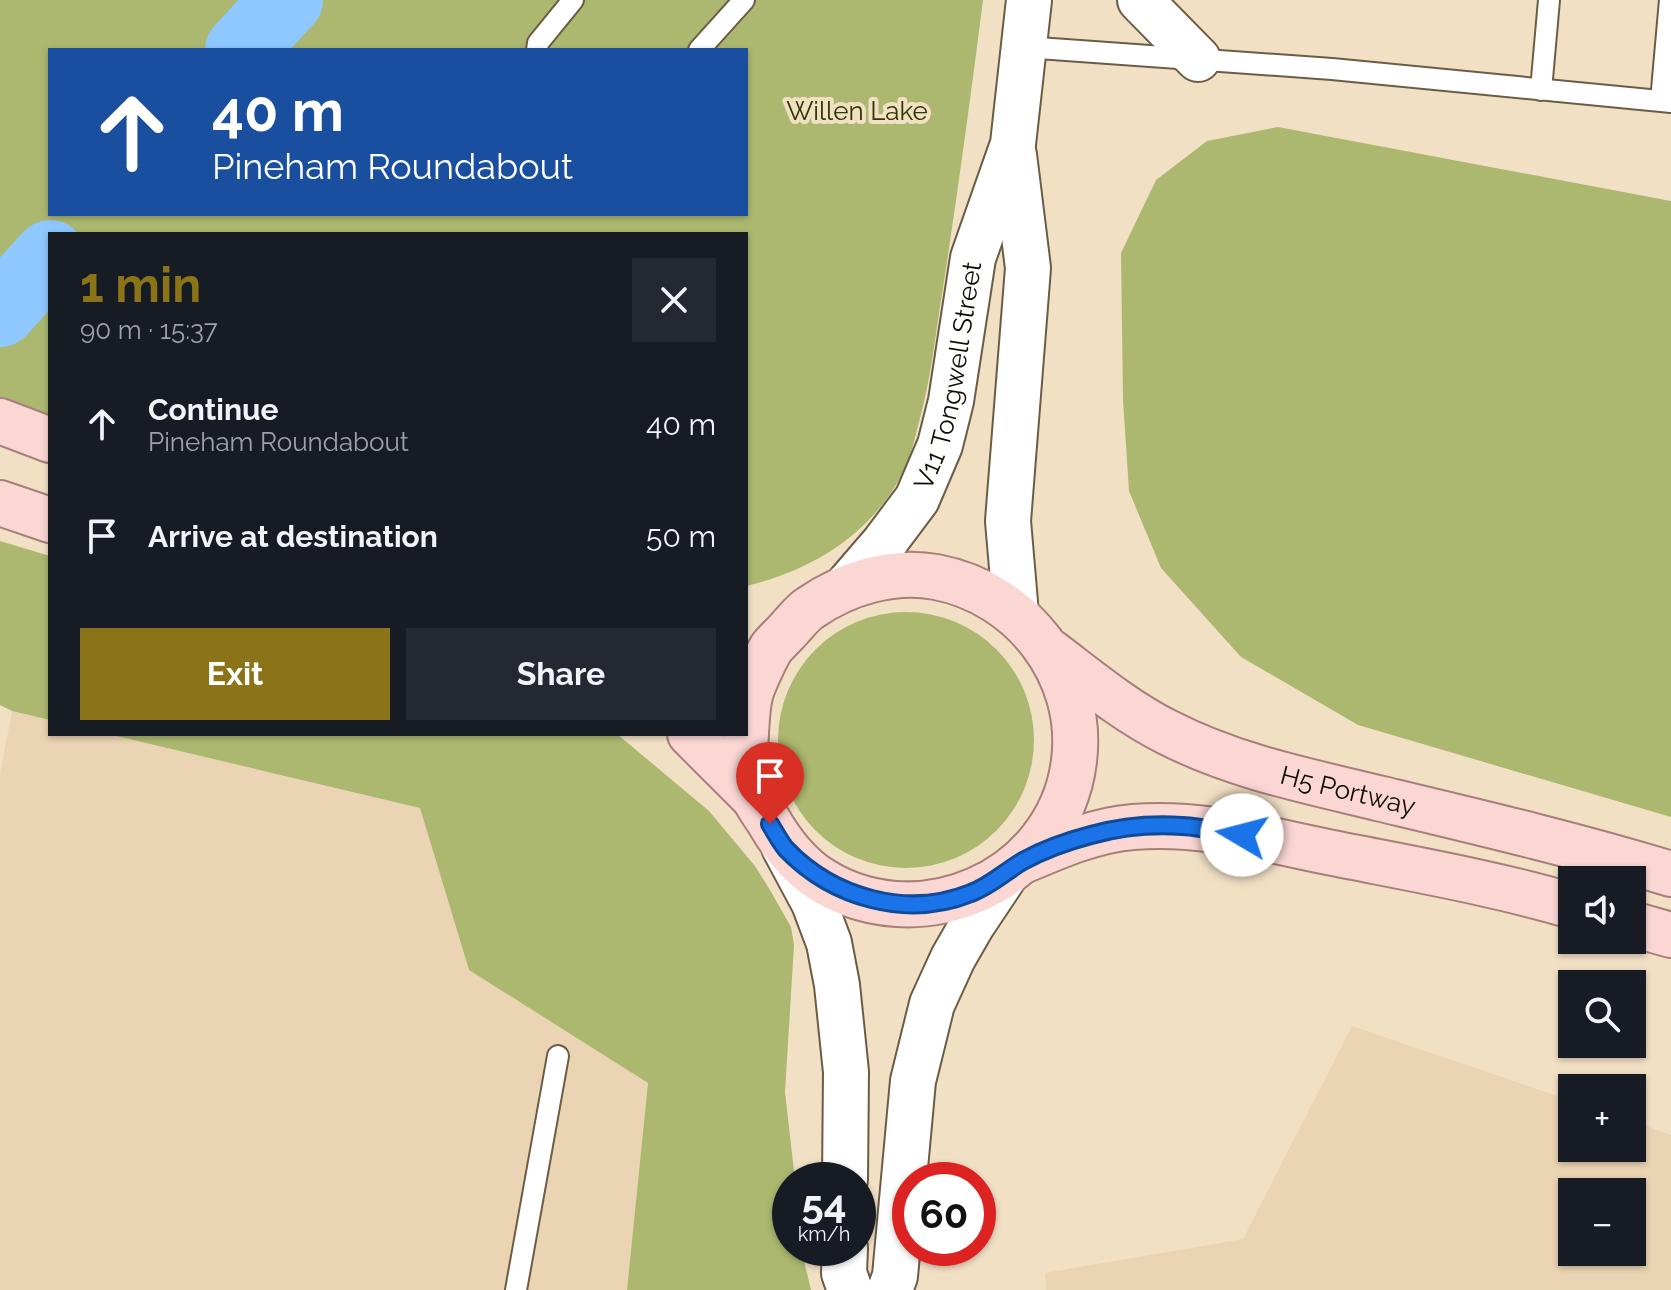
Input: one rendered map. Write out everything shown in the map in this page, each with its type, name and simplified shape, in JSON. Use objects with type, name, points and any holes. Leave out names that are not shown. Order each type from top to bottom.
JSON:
[{"type":"main road","points":[[0,421],[48,439]]},
{"type":"main road","points":[[0,503],[47,519]]},
{"type":"main road","points":[[748,626],[767,625],[808,609],[847,586],[890,575],[935,577],[978,590],[1016,614],[1049,651],[1066,686],[1074,723],[1074,762],[1064,799],[1046,834],[1013,868]]},
{"type":"main road","points":[[748,714],[750,696],[772,648],[808,609]]},
{"type":"main road","name":"H5 Portway","points":[[1049,651],[1118,703],[1165,731],[1215,754],[1272,773],[1671,874]]},
{"type":"main road","points":[[692,736],[756,800],[784,847],[815,875],[851,894],[890,904],[931,904],[970,894],[1047,851],[1089,835],[1132,827],[1182,826],[1379,862],[1558,902]]},
{"type":"main road","points":[[746,736],[744,748],[756,800]]},
{"type":"main road","points":[[1646,928],[1671,935]]},
{"type":"street","name":"V11 Tongwell Street","points":[[847,586],[917,499],[940,445],[951,401],[973,258],[1013,144],[1029,0]]},
{"type":"street","points":[[1140,0],[1198,59]]},
{"type":"street","name":"V11 Tongwell Street","points":[[1013,144],[1028,268],[1008,521],[1016,614]]},
{"type":"street","points":[[784,847],[814,903],[829,943],[837,985],[846,1072],[845,1162]]},
{"type":"street","points":[[890,1290],[895,1276],[913,1081],[932,1004],[972,925],[1013,868]]},
{"type":"street","points":[[844,1266],[850,1290]]},
{"type":"lane","points":[[537,48],[538,43],[573,0]]},
{"type":"lane","points":[[701,48],[744,0]]},
{"type":"lane","points":[[1541,90],[1549,0]]},
{"type":"lane","points":[[1024,47],[1332,69],[1666,102],[1670,0]]},
{"type":"lane","points":[[516,1290],[558,1056]]},
{"type":"shaded area","points":[[12,711],[48,720],[48,736],[116,736],[420,808],[469,970],[648,1083],[627,1290],[0,1290],[0,774]]},
{"type":"shaded area","points":[[1352,1026],[1558,1096],[1558,1162],[1646,1162],[1646,1126],[1671,1135],[1671,1290],[1046,1290],[1045,1273],[1243,1239]]},
{"type":"green space","name":"Willen Lake","points":[[0,0],[983,0],[933,352],[911,452],[900,478],[871,517],[835,548],[793,571],[748,585],[748,232],[48,232],[48,439],[0,421]]},
{"type":"green space","points":[[1278,127],[1671,201],[1671,817],[1358,725],[1241,657],[1161,568],[1129,491],[1123,400],[1121,253],[1156,180],[1207,141]]},
{"type":"green space","points":[[0,541],[48,555],[48,720],[0,705]]},
{"type":"green space","points":[[906,612],[943,618],[966,627],[987,641],[1005,659],[1024,691],[1034,740],[1028,777],[1019,800],[1005,821],[987,839],[955,858],[906,868],[869,862],[846,853],[825,839],[807,821],[788,789],[778,740],[784,703],[793,680],[807,659],[825,641],[857,622]]},
{"type":"green space","points":[[116,736],[619,736],[709,811],[755,866],[791,927],[794,945],[785,1092],[793,1162],[772,1162],[772,1266],[805,1266],[811,1290],[627,1290],[648,1083],[469,970],[420,808]]},
{"type":"waterway","points":[[243,48],[287,0]]},
{"type":"waterway","points":[[0,311],[48,258]]},
{"type":"route","points":[[770,824],[784,847],[815,875],[851,894],[890,904],[931,904],[970,894],[1021,862],[1089,835],[1132,827],[1182,826],[1242,835]]}]
